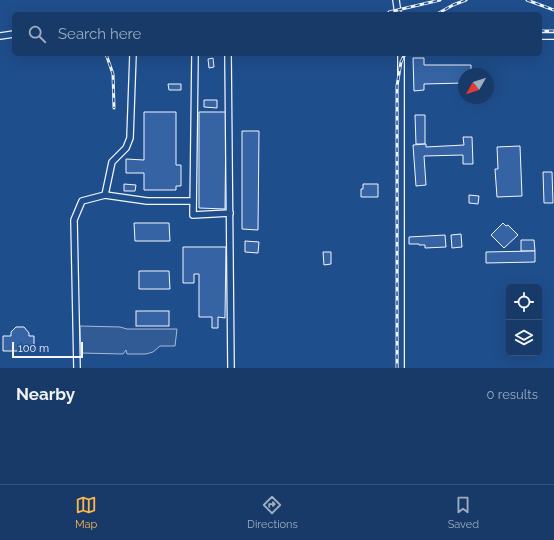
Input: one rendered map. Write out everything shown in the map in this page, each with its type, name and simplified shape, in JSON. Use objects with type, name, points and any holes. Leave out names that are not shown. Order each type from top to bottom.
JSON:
[{"type":"lane","points":[[396,0],[398,12]]},
{"type":"lane","points":[[0,36],[12,34]]},
{"type":"lane","points":[[542,36],[554,36]]},
{"type":"lane","points":[[105,194],[112,162],[126,148],[130,138],[133,56]]},
{"type":"lane","points":[[195,56],[193,214],[230,213]]},
{"type":"lane","points":[[228,56],[231,368]]},
{"type":"lane","points":[[401,56],[402,368]]},
{"type":"lane","points":[[77,368],[74,220],[82,201],[105,194],[147,201],[193,200]]},
{"type":"shaded area","points":[[80,326],[120,327],[127,329],[177,329],[175,346],[160,346],[153,352],[146,354],[127,354],[126,350],[123,354],[81,353]]},
{"type":"building","points":[[213,58],[214,67],[209,68],[208,59]]},
{"type":"building","points":[[413,58],[424,58],[424,65],[471,65],[471,68],[458,68],[458,83],[424,84],[424,90],[414,91]]},
{"type":"building","points":[[168,84],[181,84],[181,90],[169,90]]},
{"type":"building","points":[[204,100],[217,100],[217,108],[204,107]]},
{"type":"building","points":[[144,112],[176,112],[176,165],[181,165],[181,186],[176,186],[176,190],[144,190],[144,173],[126,173],[126,159],[144,160]]},
{"type":"building","points":[[199,112],[226,112],[225,209],[199,208]]},
{"type":"building","points":[[415,115],[425,115],[425,144],[416,144]]},
{"type":"building","points":[[242,131],[259,131],[258,230],[242,229]]},
{"type":"building","points":[[463,137],[472,137],[473,164],[463,164],[463,155],[424,156],[426,185],[416,186],[413,145],[426,144],[426,147],[464,145]]},
{"type":"building","points":[[520,146],[522,196],[497,197],[495,169],[498,169],[497,147]]},
{"type":"building","points":[[543,172],[552,172],[553,203],[544,203]]},
{"type":"building","points":[[124,184],[136,185],[135,191],[124,191]]},
{"type":"building","points":[[363,184],[378,184],[378,197],[361,197],[361,189],[363,189]]},
{"type":"building","points":[[469,195],[479,196],[478,204],[469,203]]},
{"type":"building","points":[[134,223],[169,223],[170,241],[135,241]]},
{"type":"building","points":[[503,223],[506,226],[508,225],[518,235],[504,248],[491,235]]},
{"type":"building","points":[[461,234],[462,247],[452,248],[451,235]]},
{"type":"building","points":[[445,235],[446,247],[425,248],[425,245],[409,244],[409,237]]},
{"type":"building","points":[[521,240],[534,240],[535,251],[521,251]]},
{"type":"building","points":[[245,241],[259,242],[258,253],[245,252]]},
{"type":"building","points":[[183,247],[226,247],[225,318],[218,317],[218,328],[212,328],[212,317],[199,317],[199,274],[194,274],[194,283],[183,283]]},
{"type":"building","points":[[535,251],[535,262],[486,263],[486,252]]},
{"type":"building","points":[[323,252],[331,252],[331,264],[324,265]]},
{"type":"building","points":[[139,271],[169,271],[170,289],[139,289]]},
{"type":"building","points":[[136,311],[169,311],[169,326],[136,326]]},
{"type":"building","points":[[16,327],[24,327],[29,333],[29,336],[34,336],[34,351],[3,351],[3,336],[11,336],[11,332]]},
{"type":"railway","points":[[389,12],[440,0]]},
{"type":"railway","points":[[441,12],[466,0]]},
{"type":"railway","points":[[527,0],[554,10]]},
{"type":"railway","points":[[542,31],[554,31]]},
{"type":"railway","points":[[107,56],[113,74],[114,108]]},
{"type":"railway","points":[[397,368],[397,86],[401,62],[404,56]]}]
